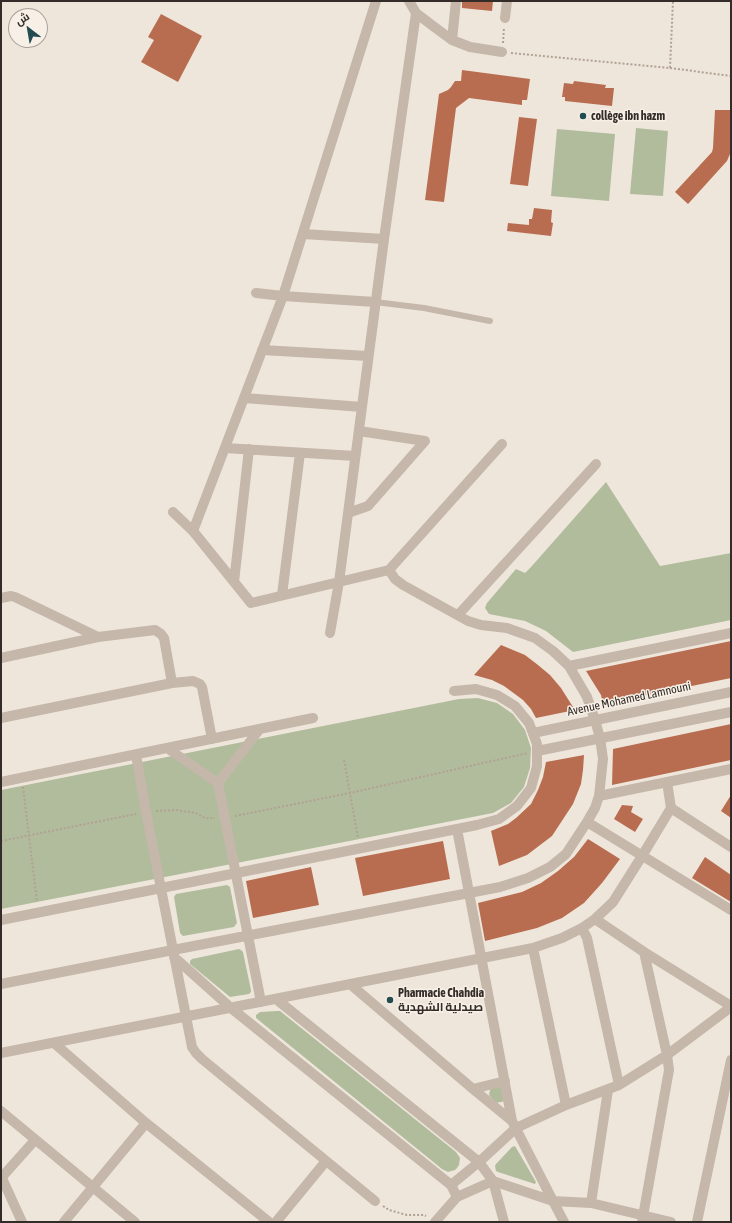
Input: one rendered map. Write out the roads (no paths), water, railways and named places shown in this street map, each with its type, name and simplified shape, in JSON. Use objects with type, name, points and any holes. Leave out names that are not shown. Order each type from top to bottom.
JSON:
[{"type":"street","points":[[193,531],[283,296],[376,1]]},
{"type":"street","points":[[409,1],[416,13],[452,40],[470,47],[502,52]]},
{"type":"street","points":[[452,40],[456,1]]},
{"type":"street","points":[[505,18],[507,1]]},
{"type":"street","points":[[330,633],[339,582],[375,302],[416,13]]},
{"type":"street","points":[[303,234],[384,239]]},
{"type":"street","points":[[256,293],[375,302]]},
{"type":"street","points":[[262,350],[368,356]]},
{"type":"street","points":[[244,398],[362,406]]},
{"type":"street","points":[[348,513],[368,506],[425,441],[358,431]]},
{"type":"street","points":[[173,512],[193,531],[251,603],[388,570],[502,444]]},
{"type":"street","points":[[225,448],[355,456]]},
{"type":"street","points":[[234,582],[249,449]]},
{"type":"street","points":[[282,596],[300,453]]},
{"type":"street","points":[[458,615],[596,464]]},
{"type":"street","points":[[1,984],[174,953],[248,936],[500,887],[528,878],[550,867],[566,854],[587,822],[600,796],[603,759],[600,738],[587,697],[569,666],[553,651],[535,638],[506,628],[481,625],[468,621],[395,580],[388,570]]},
{"type":"street","points":[[1,598],[11,596],[15,597],[98,637]]},
{"type":"street","points":[[1,658],[98,637],[155,630],[164,638],[172,683]]},
{"type":"street","points":[[569,666],[731,633]]},
{"type":"street","points":[[1,718],[172,683],[193,681],[200,684],[202,687],[212,739]]},
{"type":"street","points":[[1,920],[477,826],[499,819],[517,806],[531,788],[537,766],[537,744],[529,723],[515,706],[497,695],[476,689],[454,691]]},
{"type":"street","name":"Avenue Mohamed Lamnouni","points":[[533,733],[731,692]]},
{"type":"street","points":[[537,751],[731,712]]},
{"type":"street","points":[[1,782],[314,718]]},
{"type":"street","points":[[218,783],[258,730]]},
{"type":"street","points":[[167,748],[218,783],[261,1002]]},
{"type":"street","points":[[136,755],[192,1047],[196,1053],[375,1201]]},
{"type":"street","points":[[600,796],[731,769]]},
{"type":"street","points":[[1,1053],[533,948],[562,938],[582,928],[595,919],[613,902],[671,808],[667,782]]},
{"type":"street","points":[[671,808],[731,846]]},
{"type":"street","points":[[587,822],[731,910]]},
{"type":"street","points":[[457,829],[514,1124],[564,1222]]},
{"type":"street","points":[[451,1185],[479,1162],[514,1124],[619,1085],[667,1055],[731,1006],[644,952],[595,919]]},
{"type":"street","points":[[582,928],[587,938],[619,1085]]},
{"type":"street","points":[[533,948],[566,1105]]},
{"type":"street","points":[[643,1219],[669,1070],[644,952]]},
{"type":"street","points":[[174,953],[231,1008],[451,1185],[456,1197]]},
{"type":"street","points":[[350,984],[514,1124]]},
{"type":"street","points":[[276,999],[479,1162],[493,1180],[504,1222]]},
{"type":"street","points":[[54,1043],[146,1123],[269,1222]]},
{"type":"street","points":[[698,1222],[731,1060]]},
{"type":"street","points":[[472,1089],[505,1081]]},
{"type":"street","points":[[591,1203],[608,1090]]},
{"type":"street","points":[[1,1111],[135,1222]]},
{"type":"street","points":[[64,1222],[146,1123]]},
{"type":"street","points":[[22,1222],[1,1177],[35,1140]]},
{"type":"street","points":[[276,1222],[326,1160]]},
{"type":"street","points":[[436,1222],[456,1197],[493,1180],[553,1202],[591,1203],[643,1219],[671,1222]]},
{"type":"lane","points":[[375,302],[424,308],[490,321]]},
{"type":"place","name":"collège ibn hazm","points":[[583,116]]},
{"type":"place","name":"Pharmacie Chahdia صيدلية الشهدية","points":[[390,1000]]}]
